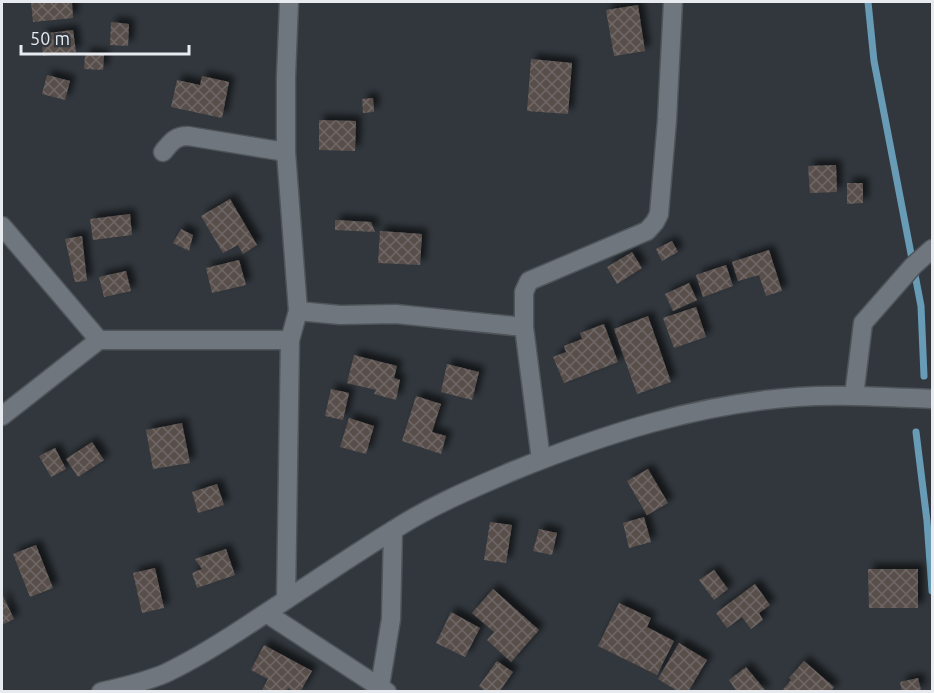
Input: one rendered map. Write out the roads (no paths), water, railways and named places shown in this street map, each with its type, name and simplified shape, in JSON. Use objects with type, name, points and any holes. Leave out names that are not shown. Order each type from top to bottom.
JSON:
[{"type":"street","points":[[286,600],[290,340],[298,311],[286,152],[289,2]]},
{"type":"street","points":[[541,460],[524,327],[524,292],[529,281],[647,231],[655,222],[659,214],[667,120],[673,2]]},
{"type":"street","points":[[163,152],[174,138],[188,136],[286,152]]},
{"type":"street","points":[[2,226],[99,340]]},
{"type":"street","points":[[854,396],[863,323],[913,266],[933,249]]},
{"type":"street","points":[[298,311],[340,315],[396,314],[524,327]]},
{"type":"street","points":[[2,416],[99,340],[290,340]]},
{"type":"street","points":[[101,692],[165,674],[215,646],[393,530],[434,506],[541,460],[636,426],[743,403],[797,397],[854,396],[933,399]]},
{"type":"street","points":[[266,613],[384,689],[391,619],[393,530]]},
{"type":"waterway","points":[[868,2],[874,61],[921,306],[924,376]]},
{"type":"waterway","points":[[916,432],[927,521],[932,591]]}]
